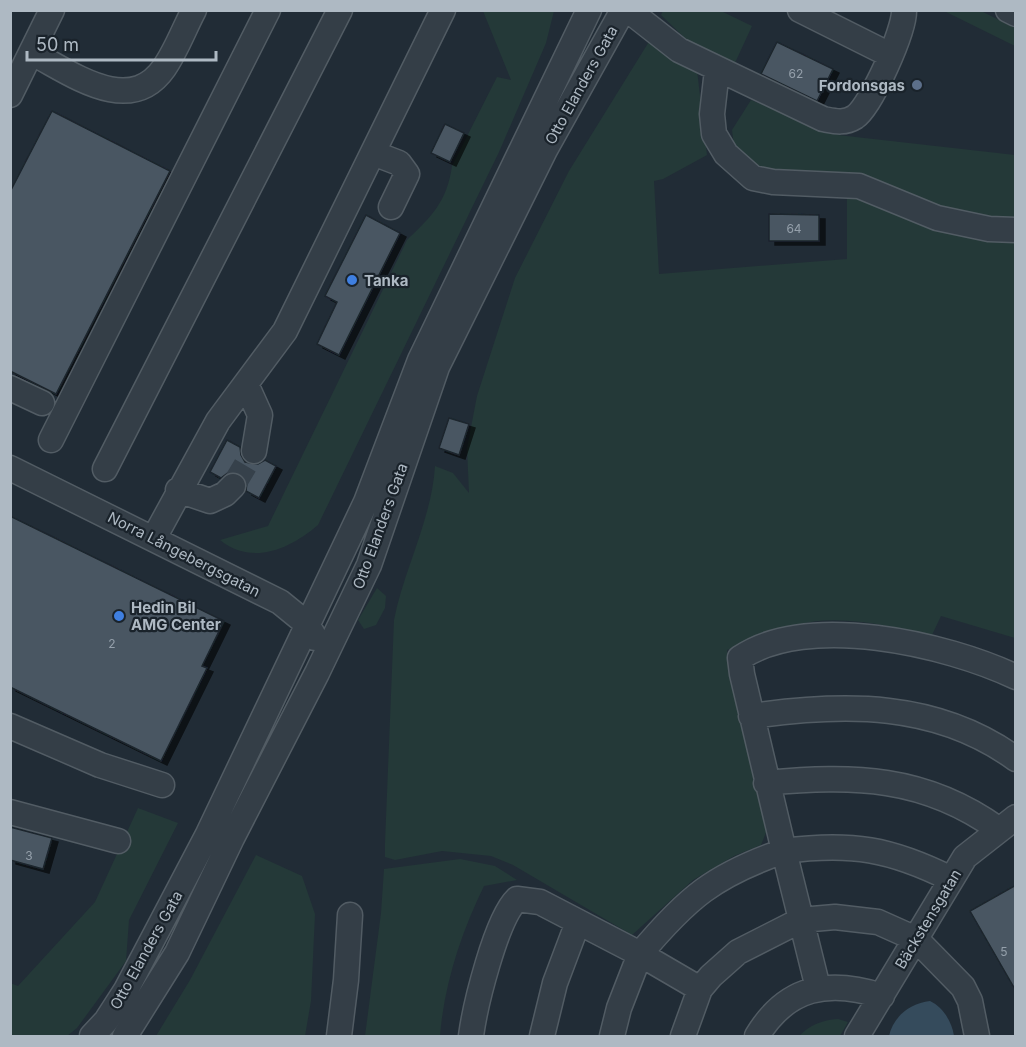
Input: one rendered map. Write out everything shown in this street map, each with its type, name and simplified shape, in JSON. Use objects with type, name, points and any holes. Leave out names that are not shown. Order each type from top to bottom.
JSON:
[{"type":"street","points":[[10,95],[52,10]]},
{"type":"street","points":[[32,53],[97,86],[113,92],[129,91],[148,83],[163,69],[194,10]]},
{"type":"street","points":[[51,440],[268,10]]},
{"type":"street","points":[[105,469],[340,10]]},
{"type":"street","points":[[153,537],[218,421],[285,331],[443,10]]},
{"type":"street","name":"Otto Elanders Gata","points":[[92,1036],[106,1021],[126,990],[159,930],[366,502],[420,360],[589,10]]},
{"type":"street","name":"Otto Elanders Gata","points":[[125,1036],[177,953],[232,838],[317,673],[369,565],[437,367],[545,150],[623,10]]},
{"type":"street","points":[[628,10],[679,50],[717,70],[823,119],[841,122],[853,119],[863,110],[890,55],[904,10]]},
{"type":"street","points":[[800,10],[890,55]]},
{"type":"street","points":[[1008,10],[1016,14]]},
{"type":"street","points":[[717,70],[712,114],[714,134],[726,154],[753,177],[773,183],[859,186],[937,218],[989,229],[1016,230]]},
{"type":"street","points":[[373,153],[399,163],[407,174],[391,207]]},
{"type":"street","points":[[246,384],[260,415],[254,451]]},
{"type":"street","points":[[10,388],[42,403]]},
{"type":"street","name":"Norra Långebergsgatan","points":[[10,468],[280,602],[307,624]]},
{"type":"street","points":[[178,490],[210,501],[225,494],[233,486]]},
{"type":"street","points":[[307,624],[317,642],[317,673]]},
{"type":"street","points":[[818,988],[766,783],[740,658],[754,648],[778,640],[841,636],[912,643],[964,656],[1016,677]]},
{"type":"street","points":[[751,716],[800,709],[850,707],[902,712],[954,727],[1016,759]]},
{"type":"street","points":[[10,726],[100,765],[162,784]]},
{"type":"street","points":[[766,783],[858,778],[911,786],[1006,823]]},
{"type":"street","points":[[10,812],[117,841]]},
{"type":"street","name":"Bäckstensgatan","points":[[857,1036],[965,857],[1006,823]]},
{"type":"street","points":[[612,1036],[622,999],[640,954],[681,908],[704,889],[744,865],[784,851],[842,847],[883,851],[914,860],[951,879]]},
{"type":"street","points":[[471,1036],[478,993],[512,904],[517,899],[526,898],[578,922],[700,989]]},
{"type":"street","points":[[339,1036],[346,980],[350,915]]},
{"type":"street","points":[[683,1036],[700,989],[738,952],[801,920],[852,918],[896,928],[916,939],[963,987],[970,1001],[978,1036]]},
{"type":"street","points":[[542,1036],[553,990],[578,922]]},
{"type":"street","points":[[757,1036],[780,1008],[796,997],[818,988],[847,987],[882,996]]},
{"type":"green space","points":[[483,11],[554,11],[546,43],[499,152],[318,525],[295,541],[270,551],[245,552],[232,548],[220,540],[268,526],[407,240],[437,208],[442,199],[450,179],[452,166],[497,77],[511,80]]},
{"type":"green space","points":[[663,11],[721,11],[752,26],[734,65],[691,44],[661,15]]},
{"type":"green space","points":[[944,11],[981,11],[1015,28],[1015,46]]},
{"type":"green space","points":[[650,40],[697,70],[707,155],[663,179],[654,181],[659,274],[847,259],[847,177],[763,175],[735,153],[732,130],[751,100],[838,135],[1015,155],[1015,638],[941,616],[932,635],[865,622],[830,620],[789,627],[727,650],[767,830],[761,845],[734,856],[693,880],[632,935],[513,865],[491,856],[442,851],[395,860],[385,857],[385,843],[394,620],[429,505],[435,466],[453,473],[469,493],[467,448],[477,396],[515,278],[569,171]]},
{"type":"green space","points":[[377,588],[386,596],[385,608],[376,625],[364,629],[358,620]]},
{"type":"green space","points":[[138,808],[178,823],[129,920],[126,961],[77,1028],[67,1036],[11,1036],[10,983],[18,986],[95,902]]},
{"type":"green space","points":[[256,855],[302,876],[315,914],[311,1001],[305,1036],[156,1036],[190,980]]},
{"type":"green space","points":[[460,859],[495,866],[517,880],[484,886],[455,960],[445,998],[440,1036],[365,1036],[381,913],[384,869]]},
{"type":"green space","points":[[838,1019],[848,1022],[840,1036],[799,1036],[817,1024]]},
{"type":"water","points":[[930,1001],[946,1016],[954,1036],[889,1036],[894,1023],[903,1012]]},
{"type":"building","points":[[777,42],[833,69],[817,101],[761,74]]},
{"type":"building","points":[[52,111],[170,171],[56,394],[10,371],[10,192]]},
{"type":"building","points":[[445,124],[464,133],[450,162],[431,153]]},
{"type":"building","points":[[769,214],[819,215],[819,241],[769,241]]},
{"type":"building","points":[[366,215],[400,233],[339,355],[317,344],[337,302],[325,296]]},
{"type":"building","points":[[449,418],[469,424],[459,455],[439,448]]},
{"type":"building","points":[[227,440],[240,447],[245,462],[258,464],[265,460],[276,466],[259,498],[246,491],[247,482],[237,472],[229,472],[221,478],[210,472]]},
{"type":"building","points":[[10,516],[224,621],[202,666],[207,668],[161,761],[10,687]]},
{"type":"building","points":[[10,827],[52,838],[43,869],[10,860]]},
{"type":"building","points":[[1016,885],[1016,991],[970,911]]},
{"type":"tunnel","points":[[233,486],[254,451]]},
{"type":"place","name":"Fordonsgas","points":[[917,85]]},
{"type":"place","name":"Tanka","points":[[352,280]]},
{"type":"place","name":"Hedin Bil AMG Center","points":[[119,616]]}]
